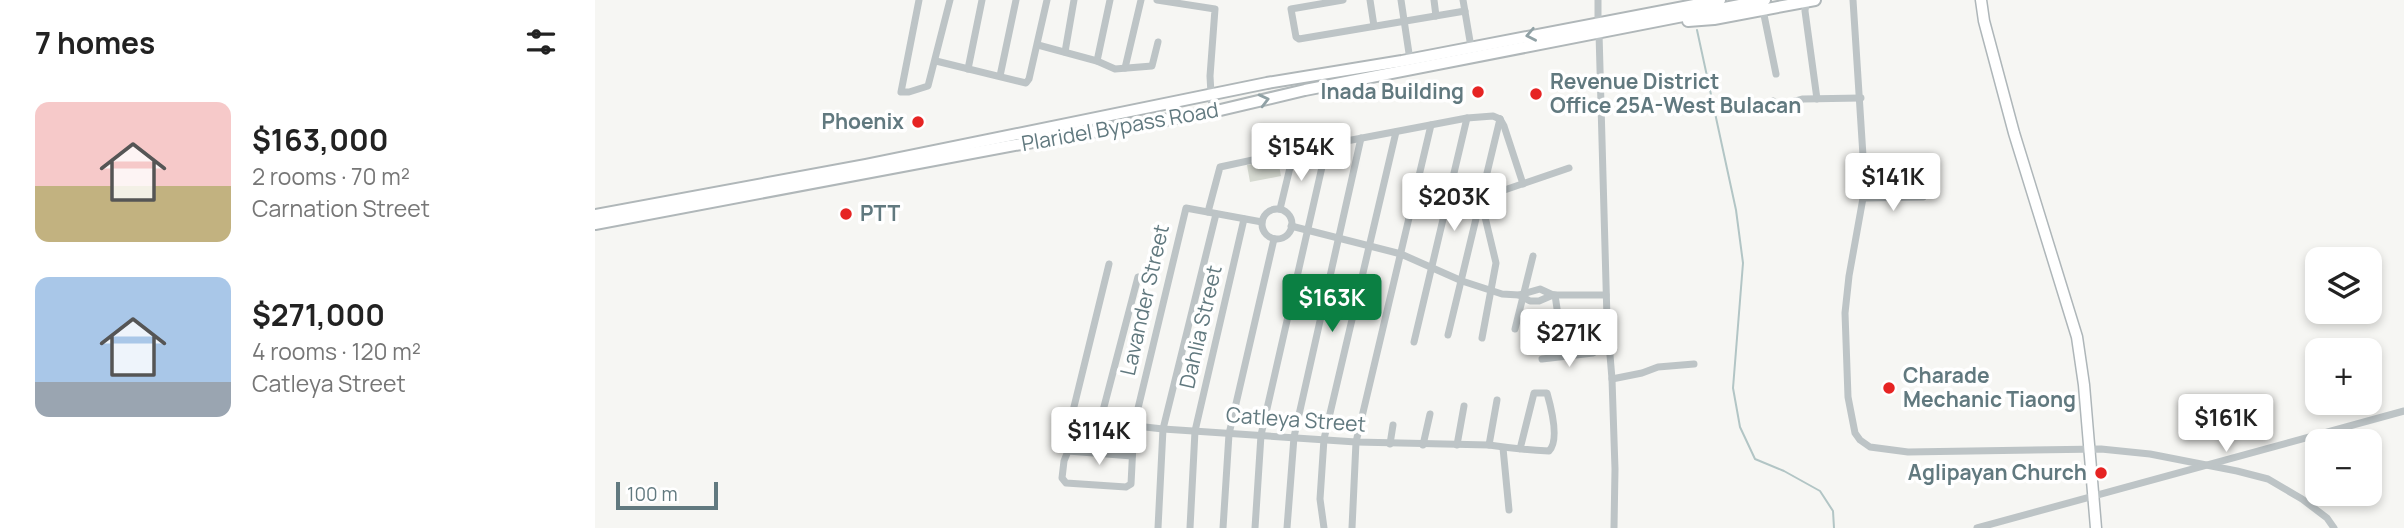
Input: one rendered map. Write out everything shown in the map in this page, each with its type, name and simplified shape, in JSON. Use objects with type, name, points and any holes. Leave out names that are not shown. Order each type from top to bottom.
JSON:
[{"type":"highway","points":[[1629,16],[1678,0]]},
{"type":"highway","points":[[1629,16],[1720,0]]},
{"type":"highway","name":"Plaridel Bypass Road","points":[[595,215],[876,163],[1267,83],[1410,60],[1471,47],[1599,28],[1713,19],[1764,5],[1810,1]]},
{"type":"highway","name":"Plaridel Bypass Road","points":[[595,224],[1022,144],[1212,112],[1599,28],[1629,16]]},
{"type":"main road","points":[[1981,0],[1987,34],[2014,133],[2077,337],[2096,528]]},
{"type":"street","points":[[919,0],[901,92],[928,86],[950,0]]},
{"type":"street","points":[[968,69],[982,0]]},
{"type":"street","points":[[1000,76],[1016,0]]},
{"type":"street","points":[[936,61],[1026,83],[1038,45],[1047,0]]},
{"type":"street","points":[[1065,52],[1074,0]]},
{"type":"street","points":[[1097,61],[1110,0]]},
{"type":"street","points":[[1125,68],[1141,0]]},
{"type":"street","points":[[1157,0],[1215,9]]},
{"type":"street","points":[[1212,112],[1210,95],[1215,0]]},
{"type":"street","points":[[1343,0],[1291,9],[1296,37],[1299,39],[1465,11]]},
{"type":"street","points":[[1370,0],[1374,26]]},
{"type":"street","points":[[1401,0],[1410,60]]},
{"type":"street","points":[[1434,0],[1436,16]]},
{"type":"street","points":[[1463,0],[1471,47]]},
{"type":"street","points":[[1598,0],[1606,295],[1612,379],[1614,528]]},
{"type":"street","points":[[1853,0],[1865,168],[1864,198],[1845,313],[1849,397],[1855,433],[1860,440],[1870,447],[1908,452],[2089,449],[2150,454],[2268,479],[2302,499],[2327,518],[2334,528]]},
{"type":"street","points":[[1810,1],[1805,11],[1817,99]]},
{"type":"street","points":[[1764,5],[1776,74]]},
{"type":"street","points":[[1038,45],[1097,61],[1115,69],[1153,66],[1158,42]]},
{"type":"street","points":[[1773,101],[1777,106],[1803,99],[1861,98]]},
{"type":"street","points":[[1158,528],[1163,429],[1220,167],[1467,118],[1493,116],[1500,119],[1523,184]]},
{"type":"street","points":[[1414,342],[1467,118]]},
{"type":"street","points":[[1448,335],[1500,119]]},
{"type":"street","points":[[1352,528],[1356,442],[1431,125]]},
{"type":"street","points":[[1324,528],[1320,499],[1324,439],[1396,132]]},
{"type":"street","points":[[1287,528],[1294,437],[1361,138]]},
{"type":"street","points":[[1255,528],[1261,435],[1327,145]]},
{"type":"street","points":[[1280,209],[1294,151]]},
{"type":"street","points":[[1480,201],[1569,168]]},
{"type":"street","points":[[1864,198],[1923,197]]},
{"type":"street","points":[[1480,201],[1496,263],[1482,338]]},
{"type":"street","name":"Lavander Street","points":[[1068,451],[1062,478],[1066,483],[1126,487],[1131,484],[1133,425],[1186,208],[1212,213]]},
{"type":"street","points":[[1280,209],[1290,217],[1291,226],[1283,237],[1273,239],[1266,234],[1262,222],[1271,210],[1280,209]]},
{"type":"street","points":[[1212,213],[1262,222]]},
{"type":"street","name":"Dahlia Street","points":[[1190,528],[1195,431],[1244,219]]},
{"type":"street","points":[[1291,226],[1401,254],[1462,281],[1539,301],[1554,295],[1606,295]]},
{"type":"street","points":[[1223,528],[1229,433],[1273,239]]},
{"type":"street","points":[[1515,329],[1533,256]]},
{"type":"street","points":[[1109,264],[1070,423],[1068,451],[1132,456]]},
{"type":"street","points":[[1100,422],[1138,277]]},
{"type":"street","points":[[1554,295],[1564,356]]},
{"type":"street","points":[[1542,359],[1593,353]]},
{"type":"street","points":[[1612,379],[1642,373],[1658,366],[1694,363]]},
{"type":"street","name":"Catleya Street","points":[[1070,423],[1100,422],[1356,442],[1489,445],[1520,449],[1549,451],[1553,447],[1554,437],[1547,393],[1534,393],[1520,449]]},
{"type":"street","points":[[1489,445],[1497,400]]},
{"type":"street","points":[[1457,444],[1464,406]]},
{"type":"street","points":[[1977,528],[2404,411]]},
{"type":"street","points":[[1423,445],[1430,414]]},
{"type":"street","points":[[1390,444],[1393,425]]},
{"type":"street","points":[[1503,447],[1509,510]]},
{"type":"shaded area","points":[[1278,159],[1281,176],[1250,182],[1247,165]]},
{"type":"waterway","points":[[1697,30],[1736,210],[1743,263],[1733,388],[1740,427],[1755,459],[1820,491],[1833,511],[1834,528]]},
{"type":"place","name":"Inada Building","points":[[1478,92]]},
{"type":"place","name":"Revenue District Office 25A-West Bulacan","points":[[1536,94]]},
{"type":"place","name":"Phoenix","points":[[918,122]]},
{"type":"place","name":"PTT","points":[[846,214]]},
{"type":"place","name":"Charade Mechanic Tiaong","points":[[1889,388]]},
{"type":"place","name":"Aglipayan Church","points":[[2101,473]]}]
